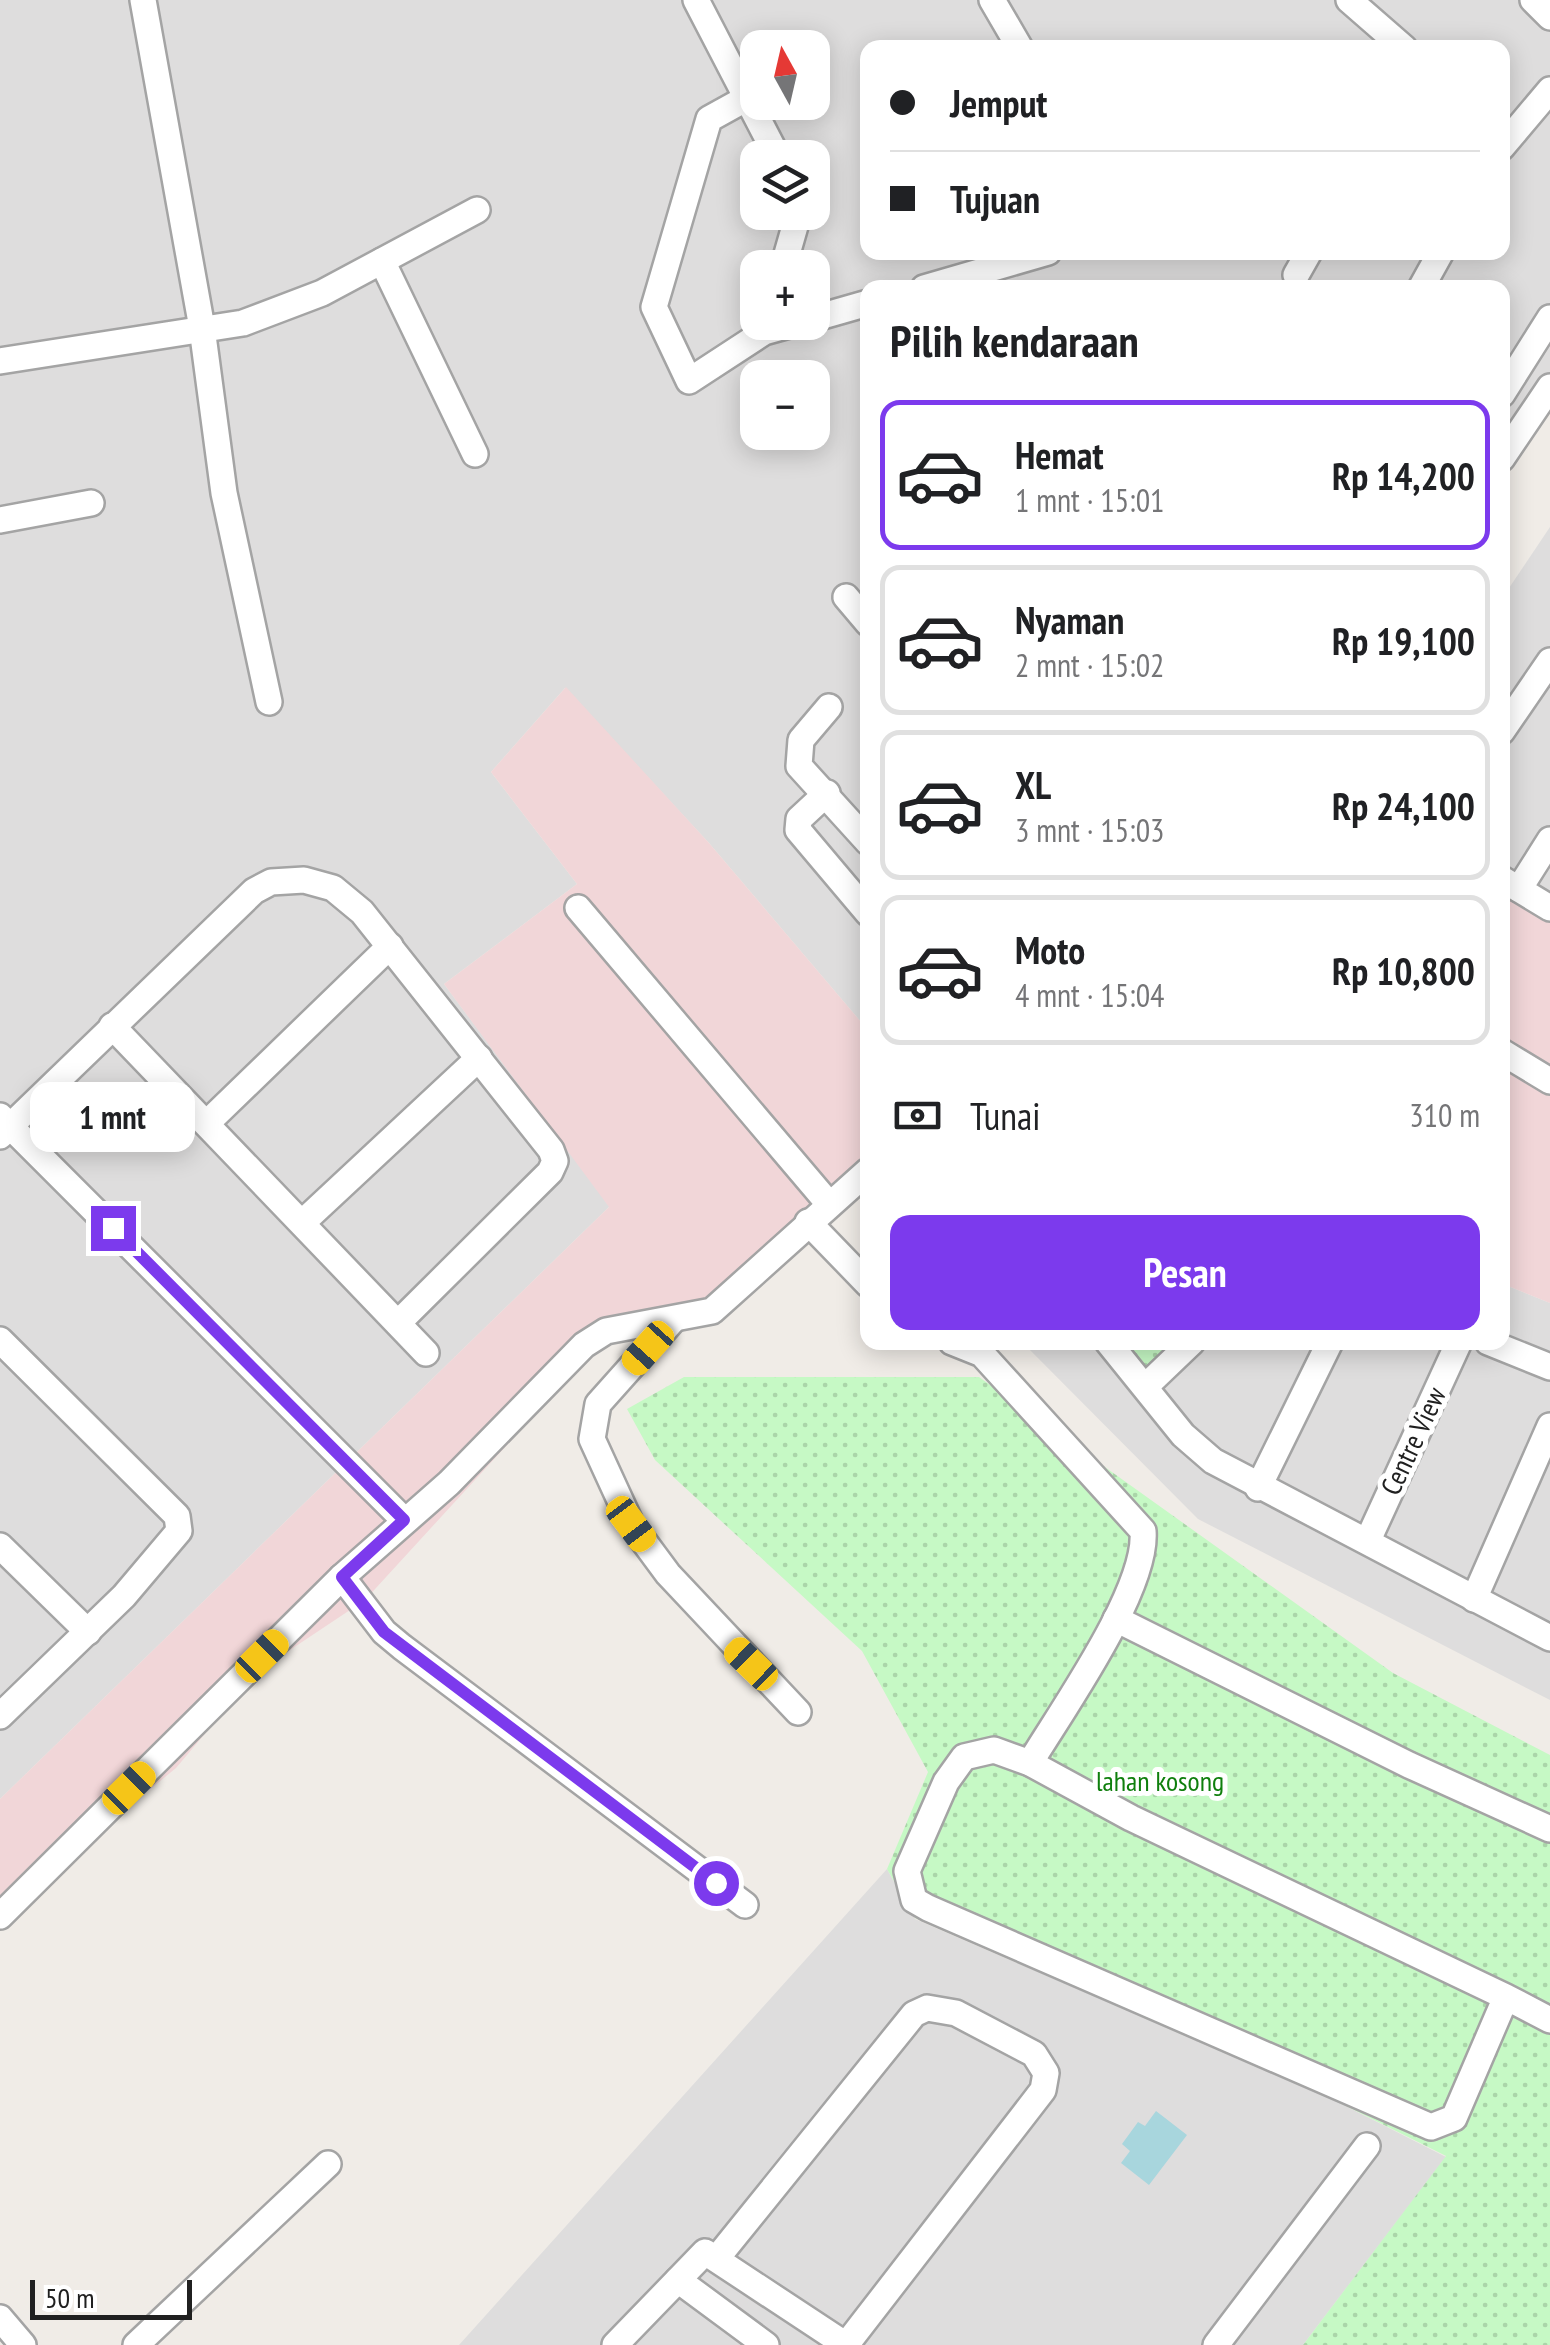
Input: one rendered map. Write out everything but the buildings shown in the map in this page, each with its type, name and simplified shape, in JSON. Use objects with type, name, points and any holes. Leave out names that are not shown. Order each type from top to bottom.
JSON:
[{"type":"street","points":[[143,0],[202,328],[224,493],[269,702]]},
{"type":"street","points":[[696,0],[740,85]]},
{"type":"street","points":[[992,0],[1015,40]]},
{"type":"street","points":[[1348,0],[1395,40]]},
{"type":"street","points":[[1533,0],[1550,18]]},
{"type":"street","points":[[1510,135],[1550,90]]},
{"type":"street","points":[[740,102],[709,120],[654,307],[688,381],[748,340]]},
{"type":"street","points":[[0,360],[244,323],[281,310],[478,210]]},
{"type":"street","points":[[952,280],[1020,260]]},
{"type":"street","points":[[382,261],[475,454]]},
{"type":"street","points":[[830,314],[860,306]]},
{"type":"street","points":[[1510,378],[1550,318]]},
{"type":"street","points":[[1510,446],[1550,387]]},
{"type":"street","points":[[0,520],[91,503]]},
{"type":"street","points":[[846,598],[860,614]]},
{"type":"street","points":[[1510,720],[1549,664]]},
{"type":"street","points":[[829,707],[801,740],[799,766],[860,832]]},
{"type":"street","points":[[827,793],[799,819],[798,830],[860,904]]},
{"type":"street","points":[[1550,840],[1511,884],[1550,908]]},
{"type":"street","points":[[398,1324],[550,1172],[554,1162],[552,1150],[390,946],[334,888],[304,880],[270,882],[231,908],[4,1126],[404,1520]]},
{"type":"street","points":[[578,908],[829,1204]]},
{"type":"street","points":[[208,1123],[390,946]]},
{"type":"street","points":[[112,1026],[426,1353]]},
{"type":"street","points":[[1510,1057],[1550,1081]]},
{"type":"street","points":[[304,1222],[479,1058]]},
{"type":"street","points":[[0,1916],[342,1577],[449,1482],[584,1344],[606,1331],[695,1318],[721,1306],[860,1178]]},
{"type":"street","points":[[808,1222],[860,1276]]},
{"type":"street","points":[[674,1320],[598,1404],[592,1438],[631,1524],[659,1561],[798,1712]]},
{"type":"street","points":[[0,1716],[88,1632],[177,1537],[177,1516],[3,1348]]},
{"type":"street","points":[[972,1350],[982,1354],[1143,1532],[1145,1550],[1116,1619],[1030,1763]]},
{"type":"street","points":[[1115,1350],[1198,1450],[1258,1488],[1368,1540],[1550,1638]]},
{"type":"street","points":[[1147,1385],[1184,1350]]},
{"type":"street","points":[[1258,1488],[1326,1350]]},
{"type":"street","name":"Centre View","points":[[1368,1540],[1455,1350]]},
{"type":"street","points":[[1509,1350],[1550,1366]]},
{"type":"street","points":[[1474,1599],[1550,1426]]},
{"type":"street","points":[[0,1546],[88,1632]]},
{"type":"street","points":[[342,1577],[384,1632],[402,1648],[745,1905]]},
{"type":"street","points":[[1116,1619],[1408,1766],[1550,1829]]},
{"type":"street","points":[[1506,1997],[1454,2118],[1431,2127],[914,1900],[907,1871],[946,1782],[964,1757],[994,1750],[1030,1763],[1130,1818],[1506,1997],[1550,2020]]},
{"type":"street","points":[[615,2345],[705,2252],[846,2345],[1043,2090],[1046,2073],[1034,2054],[943,2008],[914,2014],[717,2258]]},
{"type":"street","points":[[1216,2345],[1366,2146]]},
{"type":"street","points":[[136,2345],[328,2164]]},
{"type":"street","points":[[678,2280],[766,2345]]},
{"type":"street","points":[[0,2318],[23,2345]]},
{"type":"shaded area","points":[[0,0],[1530,0],[1550,20],[1550,375],[1510,440],[1510,280],[860,280],[860,1021],[709,843],[565,688],[491,772],[577,884],[444,984],[610,1206],[0,1799]]},
{"type":"shaded area","points":[[1550,527],[1550,896],[1510,872],[1510,587]]},
{"type":"shaded area","points":[[566,687],[709,843],[860,1021],[860,1179],[714,1305],[616,1326],[365,1600],[257,1672],[176,1768],[48,1873],[0,1924],[0,1799],[609,1207],[444,984],[577,884],[491,772]]},
{"type":"shaded area","points":[[1510,873],[1550,896],[1550,1303],[1510,1287]]},
{"type":"shaded area","points":[[1510,1287],[1550,1303],[1550,1700],[1198,1519],[1030,1350],[1510,1350]]},
{"type":"shaded area","points":[[887,1869],[915,1919],[1328,2097],[1446,2157],[1303,2345],[459,2345]]},
{"type":"green space","points":[[1129,1350],[1172,1350],[1148,1371]]},
{"type":"green space","name":"lahan kosong","points":[[684,1377],[979,1377],[1393,1673],[1550,1755],[1550,2345],[1303,2345],[1446,2156],[1328,2097],[915,1918],[887,1869],[928,1772],[862,1651],[655,1460],[627,1409]]},
{"type":"water","points":[[1156,2111],[1187,2135],[1149,2185],[1121,2163],[1130,2151],[1122,2144],[1138,2122],[1145,2126]]},
{"type":"route","points":[[113,1228],[404,1520],[342,1577],[384,1632],[716,1883]]}]
